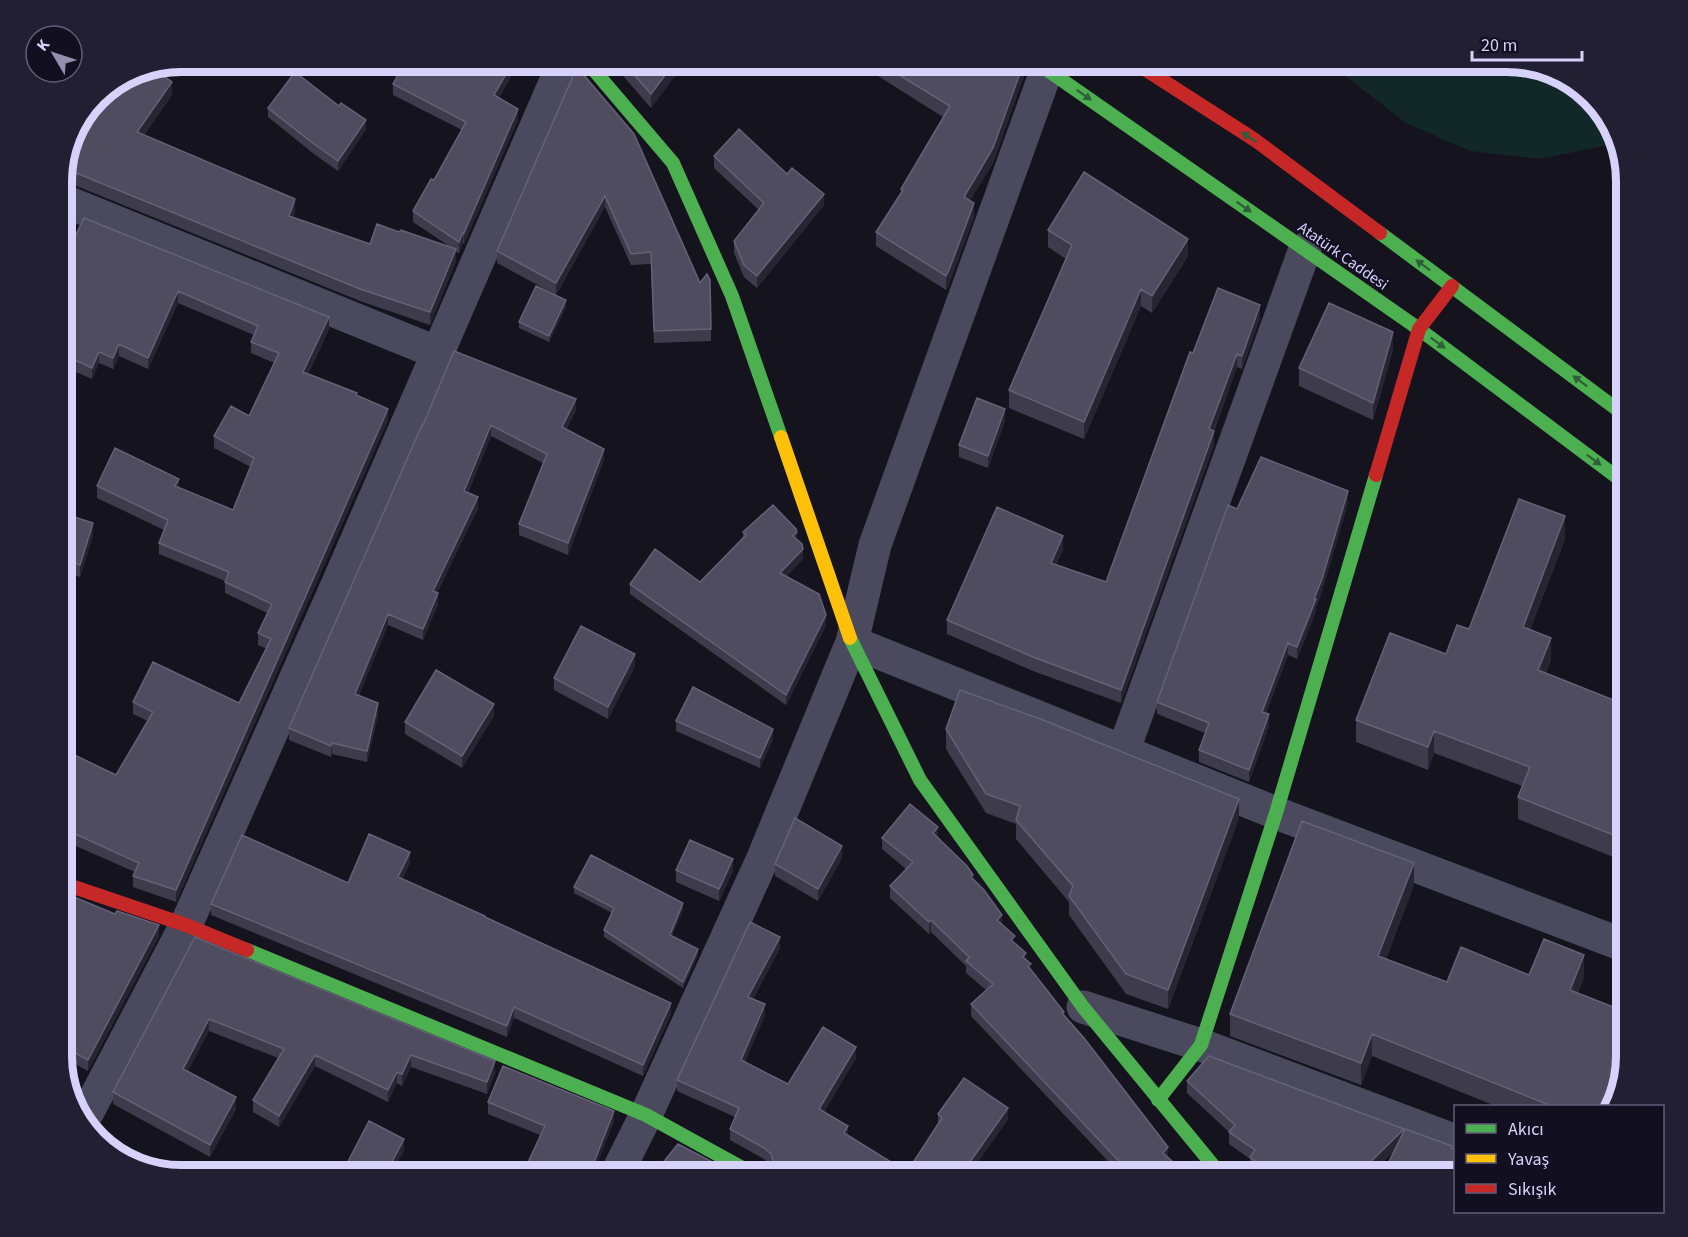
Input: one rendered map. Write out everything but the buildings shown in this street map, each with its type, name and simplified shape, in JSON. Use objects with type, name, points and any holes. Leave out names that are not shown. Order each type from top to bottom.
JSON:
[{"type":"street","points":[[88,1112],[186,925],[338,583],[560,72]]},
{"type":"street","points":[[596,72],[673,163],[732,296],[852,642],[920,780],[1083,1007],[1212,1165]]},
{"type":"street","points":[[621,1165],[763,858],[852,642],[875,545],[1039,72]]},
{"type":"street","name":"Atatürk Caddesi","points":[[1051,72],[1419,329],[1616,477]]},
{"type":"street","points":[[1150,72],[1255,140],[1616,409]]},
{"type":"street","points":[[72,204],[438,353]]},
{"type":"street","points":[[1123,752],[1305,249]]},
{"type":"street","points":[[1158,1100],[1201,1045],[1276,813],[1419,329],[1452,286]]},
{"type":"street","points":[[852,642],[1276,813],[1616,942]]},
{"type":"street","points":[[72,886],[186,925],[646,1115],[735,1165]]},
{"type":"street","points":[[1083,1007],[1201,1045],[1454,1141]]},
{"type":"green space","points":[[1340,72],[1507,72],[1535,76],[1549,80],[1584,104],[1598,121],[1609,144],[1540,159],[1470,151],[1406,123]]},
{"type":"traffic: fast","points":[[596,72],[673,163],[732,296],[781,437]]},
{"type":"traffic: fast","points":[[1050,72],[1419,329],[1616,477]]},
{"type":"traffic: fast","points":[[1380,233],[1616,409]]},
{"type":"traffic: fast","points":[[1158,1100],[1201,1045],[1276,813],[1376,475]]},
{"type":"traffic: fast","points":[[850,638],[920,780],[1083,1007],[1213,1165]]},
{"type":"traffic: fast","points":[[247,950],[646,1115],[737,1165]]},
{"type":"traffic: slow","points":[[781,437],[850,638]]},
{"type":"traffic: jam","points":[[1150,72],[1255,140],[1380,233]]},
{"type":"traffic: jam","points":[[1376,475],[1419,329],[1452,286]]},
{"type":"traffic: jam","points":[[72,886],[186,925],[247,950]]}]
